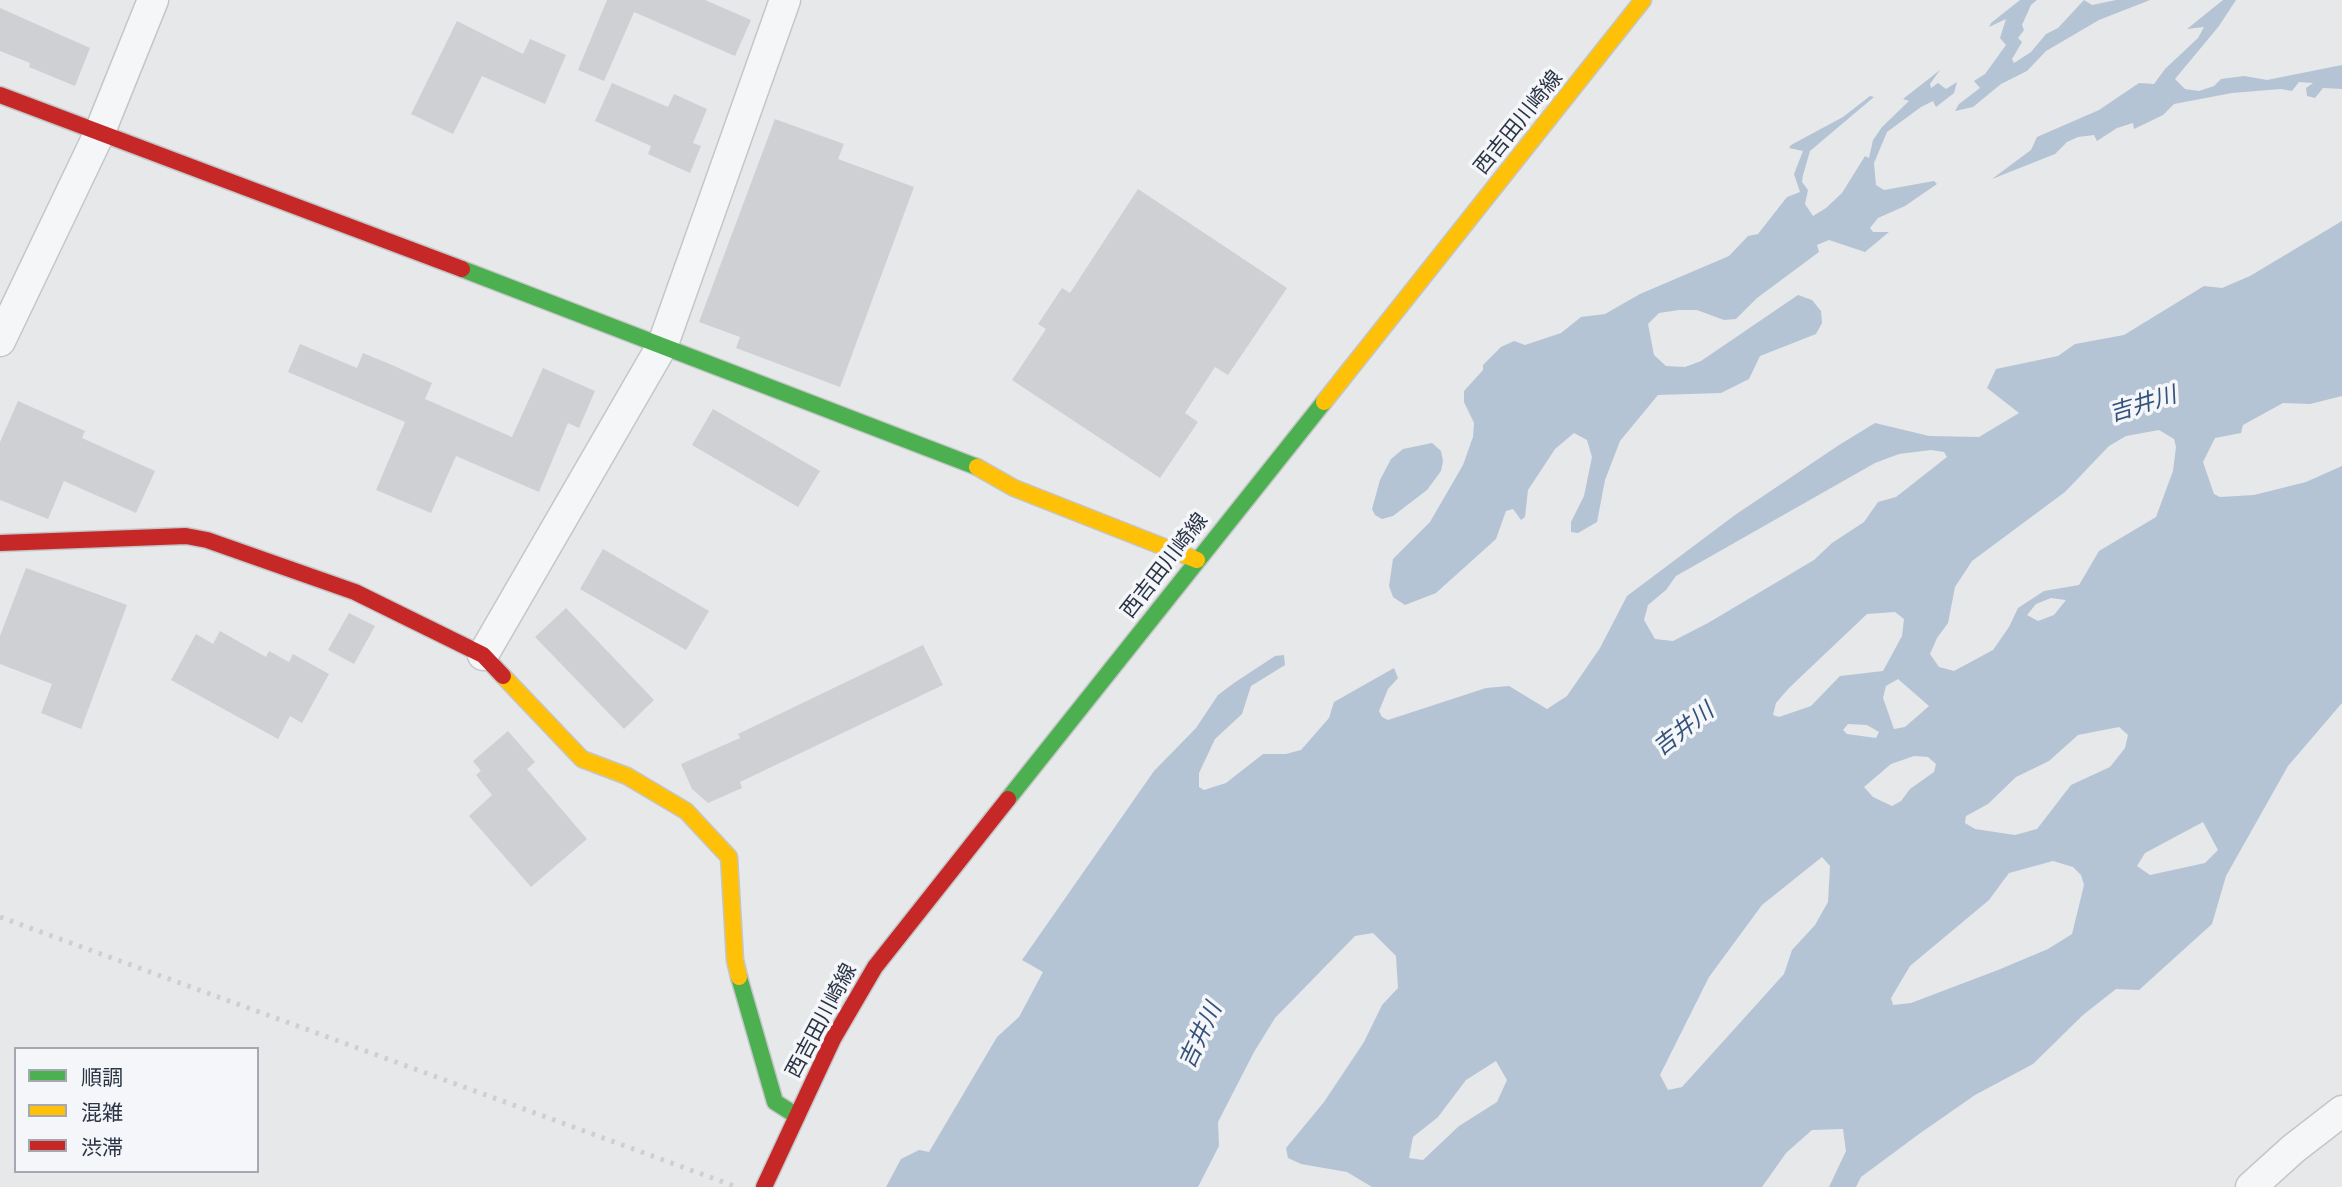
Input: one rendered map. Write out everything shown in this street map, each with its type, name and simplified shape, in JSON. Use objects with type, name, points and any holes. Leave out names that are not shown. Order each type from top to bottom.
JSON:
[{"type":"street","points":[[0,341],[99,134],[153,0]]},
{"type":"street","points":[[483,655],[663,344],[785,0]]},
{"type":"street","name":"西吉田川崎線","points":[[764,1187],[833,1040],[875,967],[1643,0]]},
{"type":"street","points":[[0,95],[663,344],[972,464],[1014,488],[1197,560]]},
{"type":"street","points":[[0,543],[186,536],[207,540],[355,592],[483,655],[582,759],[627,776],[686,811],[729,858],[734,960],[775,1102],[797,1116]]},
{"type":"street","points":[[2252,1187],[2293,1149],[2342,1111]]},
{"type":"water","points":[[2020,0],[2037,0],[2031,5],[2022,25],[2024,30],[2018,38],[2022,42],[2012,59],[2014,63],[2031,52],[2046,34],[2058,28],[2084,0],[2092,5],[2116,0],[2150,0],[2099,20],[2046,51],[2027,71],[2001,84],[1973,107],[1955,111],[1959,104],[1980,88],[1974,81],[1985,74],[2006,45],[2000,38],[2006,19],[1989,27],[1991,23]]},
{"type":"water","points":[[2223,0],[2236,0],[2219,26],[2175,79],[2185,89],[2199,91],[2214,86],[2221,79],[2244,76],[2267,80],[2342,65],[2342,89],[2323,88],[2315,98],[2307,96],[2306,88],[2313,83],[2299,82],[2292,91],[2281,89],[2232,93],[2174,104],[2163,115],[2134,129],[2133,123],[2117,128],[2097,141],[2094,135],[2078,137],[2067,142],[2055,154],[1992,179],[2031,150],[2037,137],[2099,110],[2139,83],[2154,84],[2165,69],[2198,38],[2204,27],[2187,29]]},
{"type":"water","points":[[1940,70],[1930,84],[1931,88],[1938,83],[1946,89],[1957,82],[1954,93],[1936,107],[1933,101],[1921,107],[1887,132],[1874,163],[1876,185],[1884,190],[1934,181],[1937,184],[1905,206],[1878,218],[1870,228],[1873,232],[1889,232],[1865,252],[1829,240],[1817,245],[1819,252],[1757,298],[1736,319],[1724,320],[1697,310],[1679,310],[1659,313],[1648,324],[1654,355],[1666,366],[1685,367],[1701,361],[1798,295],[1812,300],[1821,311],[1822,323],[1816,334],[1760,356],[1749,379],[1721,393],[1658,395],[1620,441],[1605,480],[1597,522],[1578,533],[1571,532],[1571,522],[1584,496],[1592,457],[1587,440],[1574,433],[1555,449],[1528,490],[1525,517],[1521,520],[1513,509],[1506,511],[1496,539],[1436,593],[1405,605],[1393,597],[1389,586],[1393,559],[1430,522],[1463,465],[1473,437],[1474,423],[1464,402],[1464,391],[1483,370],[1483,365],[1501,347],[1514,341],[1525,345],[1561,333],[1581,317],[1605,314],[1640,294],[1729,256],[1748,236],[1758,234],[1787,197],[1800,192],[1794,174],[1803,151],[1789,148],[1791,145],[1843,117],[1870,96],[1874,97],[1810,151],[1802,182],[1808,190],[1805,204],[1813,216],[1826,208],[1842,193],[1865,156],[1869,158],[1873,140],[1882,127],[1909,101],[1903,99]]},
{"type":"water","name":"吉井川","points":[[2342,221],[2342,396],[2310,404],[2283,403],[2243,425],[2241,433],[2215,438],[2203,462],[2214,494],[2220,497],[2254,495],[2306,482],[2342,466],[2342,703],[2288,766],[2226,876],[2212,924],[2139,990],[2116,989],[2083,1015],[2033,1064],[1975,1095],[1861,1177],[1856,1187],[1829,1187],[1846,1151],[1843,1129],[1812,1130],[1786,1153],[1762,1187],[1372,1187],[1347,1172],[1301,1164],[1288,1158],[1286,1148],[1324,1102],[1364,1042],[1382,1005],[1398,988],[1396,956],[1373,933],[1355,936],[1275,1018],[1218,1122],[1219,1146],[1198,1187],[886,1187],[901,1159],[919,1150],[929,1152],[997,1037],[1019,1017],[1043,972],[1022,960],[1154,771],[1196,728],[1218,695],[1234,683],[1275,656],[1284,655],[1285,665],[1251,686],[1242,714],[1215,739],[1199,773],[1199,787],[1204,790],[1226,783],[1263,754],[1286,754],[1301,750],[1329,718],[1334,702],[1394,668],[1398,678],[1388,689],[1379,711],[1382,717],[1388,720],[1486,688],[1509,686],[1547,709],[1567,696],[1600,648],[1627,596],[1735,515],[1839,445],[1875,423],[1929,436],[1979,437],[2019,413],[1987,388],[1996,369],[2058,356],[2075,344],[2124,335],[2204,286],[2222,288],[2250,276]],"holes":[[[2159,430],[2174,439],[2176,447],[2173,471],[2156,517],[2099,551],[2079,585],[2044,591],[2018,608],[1993,650],[1954,671],[1939,667],[1930,654],[1948,623],[1955,587],[1972,561],[2065,492],[2109,446],[2126,436]],[[1931,450],[1944,452],[1947,457],[1896,497],[1878,502],[1864,522],[1832,543],[1814,560],[1673,641],[1655,639],[1644,620],[1648,605],[1666,590],[1676,576],[1875,463],[1899,454]],[[2051,598],[2066,600],[2054,615],[2038,621],[2027,615],[2036,604]],[[1895,612],[1904,619],[1902,636],[1883,671],[1840,676],[1811,706],[1779,717],[1773,715],[1776,703],[1867,614]],[[1898,679],[1929,706],[1905,727],[1894,729],[1883,698],[1886,686]],[[1848,724],[1867,725],[1879,732],[1876,738],[1847,734],[1843,730]],[[2119,727],[2128,735],[2125,748],[2110,767],[2071,785],[2037,829],[2015,835],[1975,829],[1965,823],[1966,816],[1988,804],[2016,777],[2049,761],[2078,735]],[[1914,756],[1928,757],[1936,764],[1934,772],[1892,806],[1873,797],[1864,787],[1891,764]],[[2203,822],[2218,850],[2205,863],[2150,875],[2137,866],[2145,853]],[[1822,857],[1830,866],[1828,902],[1815,925],[1792,950],[1784,974],[1682,1087],[1668,1090],[1660,1075],[1709,977],[1762,905]],[[2053,861],[2073,867],[2081,875],[2084,885],[2072,934],[2048,949],[1911,1003],[1893,1005],[1891,998],[1910,966],[1989,900],[2009,873]],[[1496,1061],[1507,1080],[1497,1102],[1459,1126],[1423,1160],[1409,1158],[1413,1137],[1438,1117],[1466,1080]]]},
{"type":"water","points":[[1432,443],[1441,451],[1443,461],[1441,471],[1427,490],[1393,516],[1382,519],[1375,515],[1372,509],[1380,480],[1391,459],[1403,449]]},
{"type":"building","points":[[607,0],[705,0],[751,20],[735,56],[634,12],[604,81],[578,70]]},
{"type":"building","points":[[0,8],[90,48],[75,86],[29,67],[30,63],[0,51]]},
{"type":"building","points":[[457,21],[523,54],[530,39],[566,55],[545,104],[482,76],[453,134],[411,114]]},
{"type":"building","points":[[612,83],[668,107],[674,94],[707,109],[693,143],[701,146],[690,173],[648,154],[651,146],[595,121]]},
{"type":"building","points":[[775,119],[844,144],[838,159],[914,187],[840,387],[736,348],[740,337],[699,322]]},
{"type":"building","points":[[1138,189],[1287,288],[1228,375],[1215,367],[1185,413],[1198,422],[1160,478],[1012,380],[1046,329],[1038,324],[1062,288],[1070,293]]},
{"type":"building","points":[[300,344],[357,368],[363,353],[392,365],[432,383],[425,399],[512,437],[543,368],[595,391],[579,428],[568,423],[539,492],[456,456],[431,513],[376,490],[405,422],[288,372]]},
{"type":"building","points":[[18,401],[85,431],[82,438],[155,471],[136,513],[64,481],[48,519],[0,500],[0,442]]},
{"type":"building","points":[[713,409],[820,471],[798,507],[692,445]]},
{"type":"building","points":[[603,549],[709,611],[686,650],[580,589]]},
{"type":"building","points":[[26,568],[127,605],[81,729],[41,713],[52,684],[0,664],[0,636]]},
{"type":"building","points":[[566,608],[654,700],[624,729],[535,637]]},
{"type":"building","points":[[349,613],[375,626],[354,664],[328,650]]},
{"type":"building","points":[[220,631],[266,657],[269,651],[289,662],[293,654],[329,674],[302,723],[290,716],[278,739],[171,680],[196,634],[213,644]]},
{"type":"building","points":[[923,645],[943,685],[740,782],[742,788],[708,803],[692,789],[681,764],[740,738],[738,734]]},
{"type":"building","points":[[508,731],[535,762],[527,769],[587,839],[531,887],[469,816],[492,795],[476,775],[481,771],[473,761]]},
{"type":"railway","points":[[0,917],[737,1187]]},
{"type":"traffic: fast","points":[[462,269],[977,467]]},
{"type":"traffic: fast","points":[[1008,799],[1324,402]]},
{"type":"traffic: fast","points":[[739,977],[775,1102],[797,1116]]},
{"type":"traffic: slow","points":[[1324,402],[1643,0]]},
{"type":"traffic: slow","points":[[977,467],[1014,488],[1197,560]]},
{"type":"traffic: slow","points":[[503,676],[582,759],[627,776],[686,811],[729,857],[735,960],[739,977]]},
{"type":"traffic: jam","points":[[0,95],[462,269]]},
{"type":"traffic: jam","points":[[0,543],[186,536],[207,540],[355,592],[483,655],[503,676]]},
{"type":"traffic: jam","points":[[764,1187],[833,1039],[875,967],[1008,799]]}]
